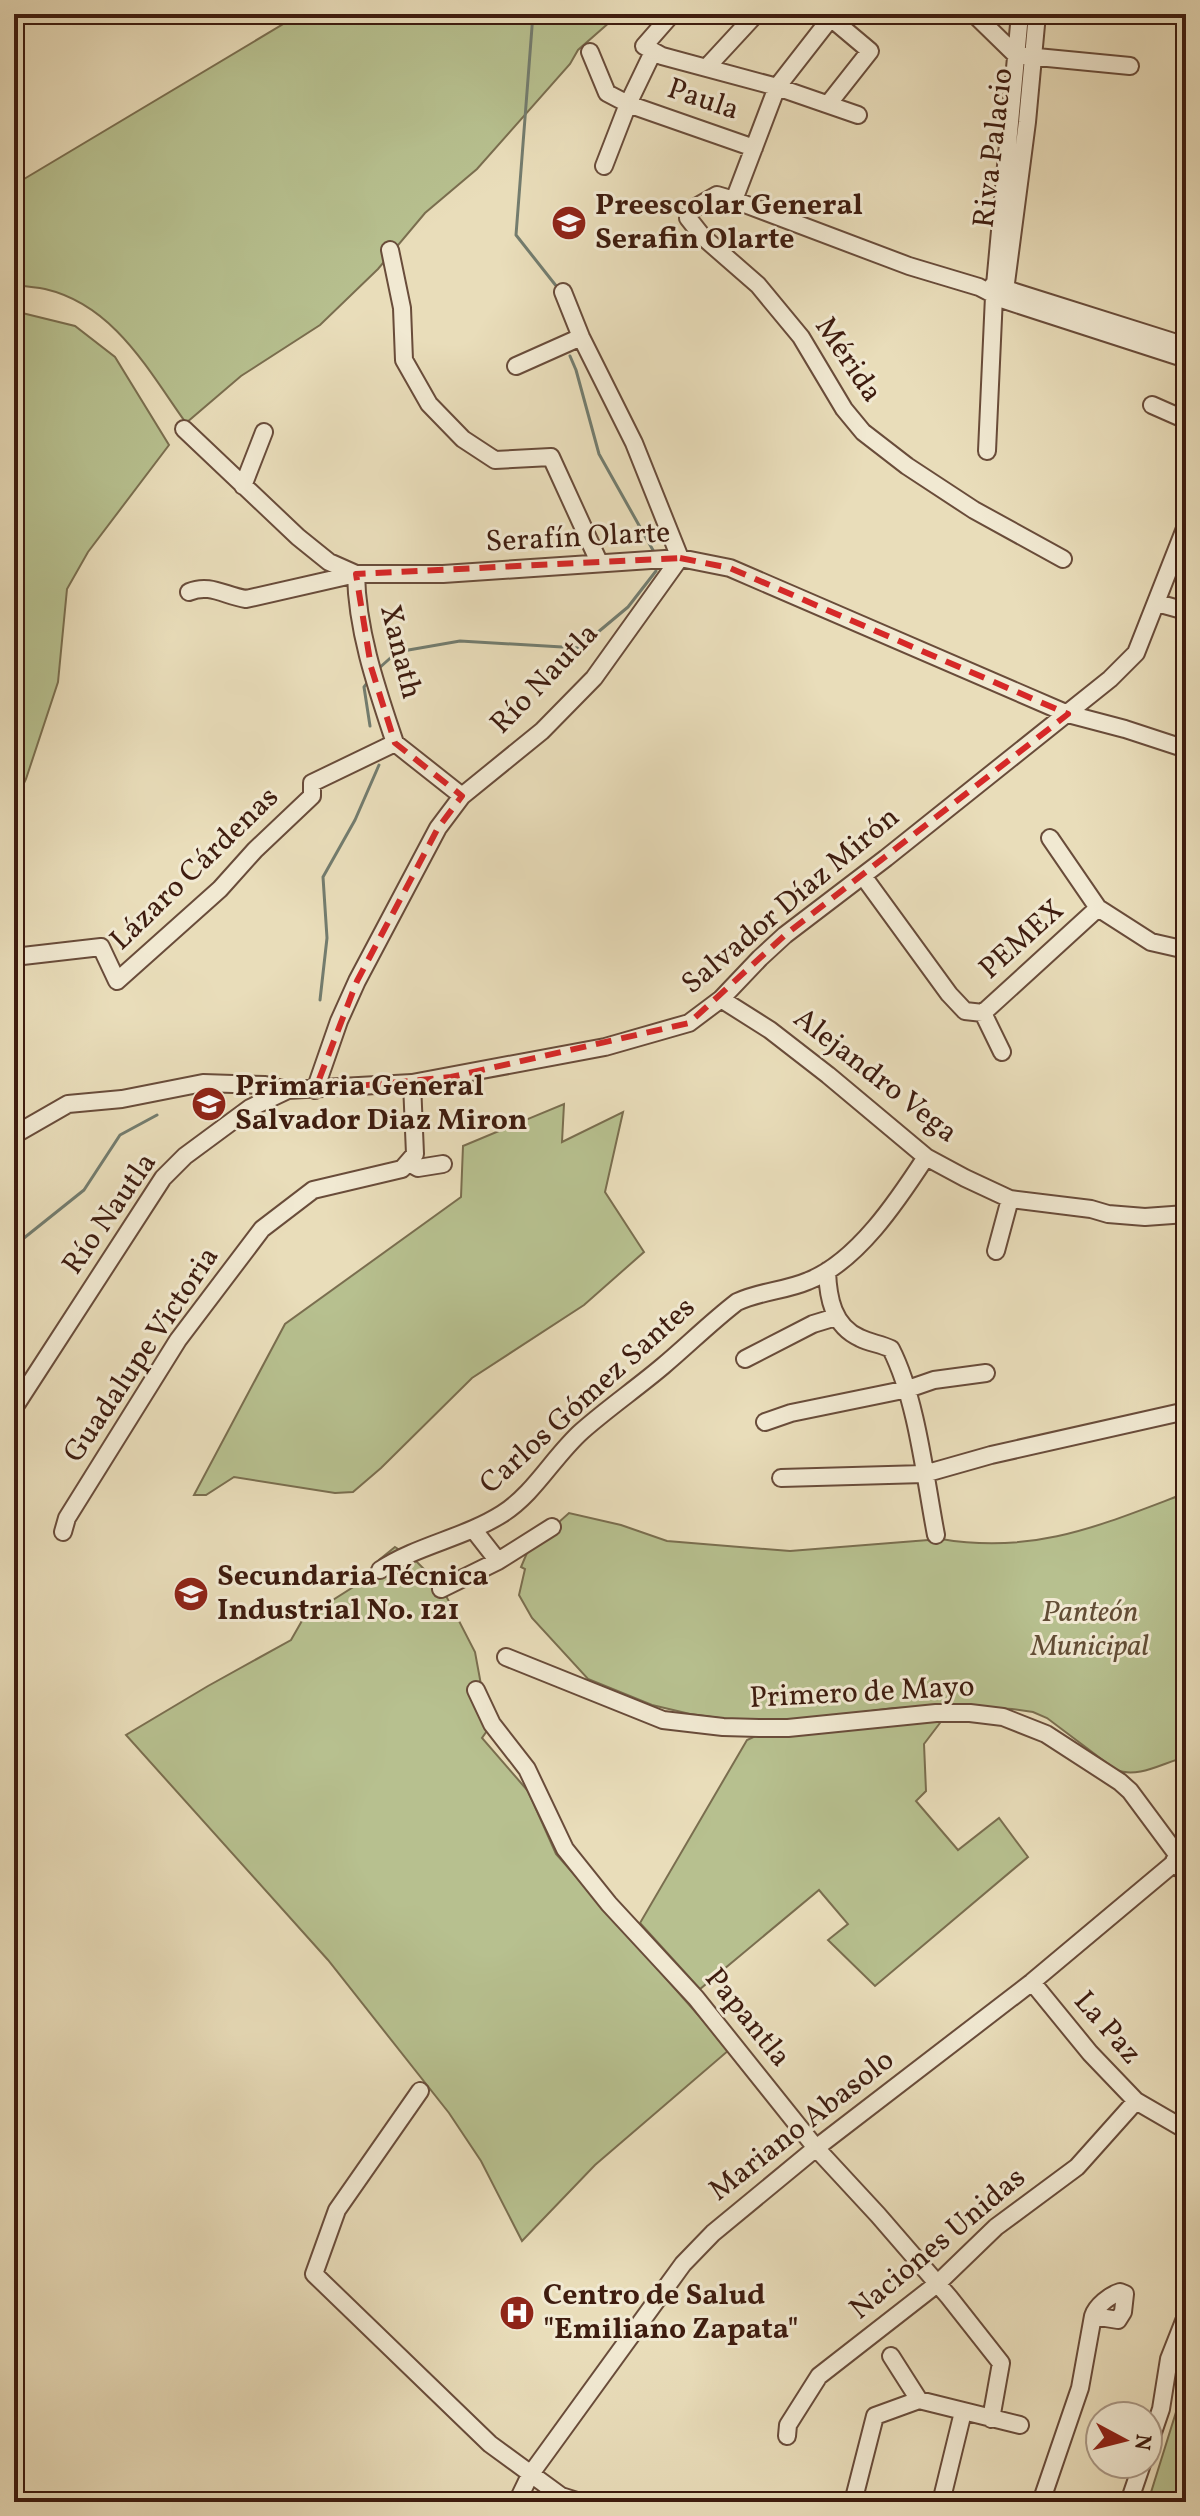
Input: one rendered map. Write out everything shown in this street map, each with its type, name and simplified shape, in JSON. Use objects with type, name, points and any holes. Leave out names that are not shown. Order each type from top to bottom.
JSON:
[{"type":"street","name":"Paula","points":[[604,166],[648,49],[672,14]]},
{"type":"street","points":[[707,67],[756,14]]},
{"type":"street","points":[[974,14],[1025,56],[1130,66]]},
{"type":"street","name":"Riva Palacio","points":[[1020,14],[1025,56]]},
{"type":"street","name":"Riva Palacio","points":[[987,451],[996,291],[1025,56],[1037,14]]},
{"type":"street","points":[[754,148],[777,87],[828,16],[870,51],[829,103]]},
{"type":"street","points":[[648,49],[829,103],[858,115]]},
{"type":"street","name":"Paula","points":[[590,52],[607,93],[628,104],[754,148],[726,198]]},
{"type":"street","points":[[726,198],[909,266],[1186,346]]},
{"type":"street","name":"Mérida","points":[[726,198],[691,210],[688,218],[703,237],[758,285],[801,337],[844,409],[863,432],[953,496],[1063,559]]},
{"type":"street","points":[[390,250],[402,308],[404,360],[429,404],[463,439],[495,460],[551,457],[599,562]]},
{"type":"street","points":[[996,291],[1186,359]]},
{"type":"street","points":[[563,292],[581,337],[634,443],[680,558]]},
{"type":"street","points":[[516,366],[581,337]]},
{"type":"street","points":[[1152,405],[1186,420]]},
{"type":"street","name":"Serafín Olarte","points":[[184,429],[329,562],[356,574],[443,574],[680,558],[730,568],[1068,714],[1186,749]]},
{"type":"street","points":[[243,486],[264,432]]},
{"type":"street","name":"Salvador Díaz Mirón","points":[[16,1129],[68,1104],[122,1099],[203,1083],[315,1090],[412,1083],[605,1047],[689,1023],[721,999],[777,943],[1068,714],[1136,653],[1186,526]]},
{"type":"street","name":"Río Nautla","points":[[315,1090],[339,1021],[357,981],[438,828],[462,796],[542,731],[594,678],[680,558]]},
{"type":"street","points":[[189,592],[201,587],[246,599],[356,574]]},
{"type":"street","name":"Xanath","points":[[356,574],[356,590],[373,675],[395,743]]},
{"type":"street","points":[[1157,603],[1186,611]]},
{"type":"street","points":[[395,743],[462,796]]},
{"type":"street","name":"Lázaro Cárdenas","points":[[14,957],[101,947],[117,981],[220,889],[255,850],[312,796],[312,783],[395,743]]},
{"type":"street","points":[[1050,838],[1098,908],[1151,942],[1186,950]]},
{"type":"street","points":[[863,876],[949,994],[965,1011],[983,1013],[1002,1052]]},
{"type":"street","name":"PEMEX","points":[[983,1013],[1098,908]]},
{"type":"street","name":"Alejandro Vega","points":[[721,999],[770,1030],[926,1157],[1010,1199],[1108,1214],[1186,1214]]},
{"type":"street","points":[[412,1083],[415,1154],[409,1163],[418,1168],[443,1164]]},
{"type":"street","name":"Río Nautla","points":[[14,1408],[163,1178],[185,1156],[250,1108],[288,1090]]},
{"type":"street","name":"Carlos Gómez Santes","points":[[380,1570],[502,1514],[532,1489],[580,1433],[737,1302],[751,1295],[803,1283],[827,1271],[863,1241],[887,1214],[926,1157]]},
{"type":"street","name":"Guadalupe Victoria","points":[[63,1532],[67,1518],[178,1340],[262,1229],[313,1190],[402,1169],[409,1163]]},
{"type":"street","points":[[996,1251],[1010,1199]]},
{"type":"street","name":"Alejandro Vega","points":[[1162,1212],[1186,1205]]},
{"type":"street","points":[[827,1271],[828,1294],[843,1328],[891,1349],[908,1389],[936,1535]]},
{"type":"street","points":[[745,1359],[813,1324],[836,1317]]},
{"type":"street","points":[[765,1422],[791,1413],[908,1389],[934,1380],[986,1373]]},
{"type":"street","points":[[781,1478],[924,1474],[991,1455],[1186,1411]]},
{"type":"street","points":[[441,1589],[498,1561],[552,1527]]},
{"type":"street","points":[[473,1529],[498,1561]]},
{"type":"street","name":"Primero de Mayo","points":[[506,1657],[663,1720],[723,1727],[788,1728],[936,1713],[1003,1717],[1046,1734],[1120,1782],[1180,1857],[1186,1875]]},
{"type":"street","name":"Papantla","points":[[476,1690],[492,1724],[527,1769],[565,1849],[609,1904],[696,1998],[816,2148],[937,2284],[1001,2363],[991,2419]]},
{"type":"street","name":"Mariano Abasolo","points":[[517,2502],[530,2475],[683,2264],[713,2233],[816,2148],[1032,1982],[1180,1857]]},
{"type":"street","name":"La Paz","points":[[1032,1982],[1090,2053],[1136,2101],[1186,2130]]},
{"type":"street","points":[[420,2091],[337,2210],[314,2274],[490,2444],[562,2499],[580,2502]]},
{"type":"street","name":"Naciones Unidas","points":[[787,2436],[788,2425],[819,2376],[937,2284],[996,2227],[1077,2167],[1136,2101]]},
{"type":"street","points":[[1044,2499],[1080,2388],[1093,2316]]},
{"type":"street","points":[[1162,2400],[1169,2359],[1186,2316]]},
{"type":"street","points":[[891,2356],[919,2400]]},
{"type":"street","points":[[853,2502],[875,2416],[919,2400],[1020,2425]]},
{"type":"street","points":[[941,2502],[963,2412]]},
{"type":"street","points":[[1129,2502],[1137,2480]]},
{"type":"highlighted area","points":[[680,558],[730,568],[1068,714],[785,935],[689,1023],[451,1077],[315,1090],[357,981],[438,828],[462,796],[395,743],[371,667],[356,574]]},
{"type":"green space","points":[[300,14],[619,14],[578,50],[570,64],[477,169],[425,213],[378,269],[320,325],[241,376],[186,423],[143,362],[110,324],[69,297],[45,289],[14,285],[14,185]]},
{"type":"green space","points":[[14,311],[75,326],[115,357],[169,445],[88,552],[67,589],[58,682],[26,779],[14,804]]},
{"type":"green space","points":[[564,1104],[562,1142],[623,1112],[605,1192],[644,1252],[584,1305],[472,1378],[353,1492],[335,1493],[234,1477],[206,1495],[194,1495],[285,1324],[461,1197],[463,1146]]},
{"type":"green space","name":"Panteón Municipal","points":[[1186,1493],[1186,1757],[1142,1771],[1116,1770],[1047,1718],[1012,1709],[966,1706],[894,1708],[786,1722],[727,1719],[652,1705],[588,1679],[532,1618],[519,1595],[525,1569],[521,1567],[532,1541],[569,1513],[621,1525],[667,1541],[790,1551],[941,1539],[975,1543],[1037,1540],[1096,1526]]},
{"type":"green space","points":[[395,1547],[414,1559],[441,1586],[475,1652],[489,1728],[482,1738],[528,1791],[556,1854],[729,2050],[595,2165],[522,2241],[481,2161],[449,2113],[328,1960],[126,1735],[291,1640],[303,1619],[380,1570],[379,1560]]},
{"type":"green space","points":[[943,1719],[924,1744],[926,1791],[916,1801],[958,1850],[999,1818],[1028,1857],[875,1986],[828,1940],[848,1924],[819,1890],[700,1989],[640,1923],[747,1740],[762,1733]]},
{"type":"green space","points":[[1186,2380],[1186,2502],[1148,2502],[1155,2480],[1164,2480],[1164,2451]]},
{"type":"waterway","points":[[533,14],[516,235],[557,287]]},
{"type":"waterway","points":[[570,356],[599,454],[654,552]]},
{"type":"waterway","points":[[377,670],[397,652],[460,641],[579,648],[628,607],[656,571]]},
{"type":"waterway","points":[[368,682],[364,687],[370,726]]},
{"type":"waterway","points":[[320,1000],[327,938],[323,877],[355,820],[379,765]]},
{"type":"waterway","points":[[14,1246],[84,1190],[120,1135],[157,1115]]},
{"type":"place","name":"Preescolar General Serafin Olarte","points":[[569,223]]},
{"type":"place","name":"Primaria General Salvador Diaz Miron","points":[[209,1104]]},
{"type":"place","name":"Secundaria Técnica Industrial No. 121","points":[[191,1594]]},
{"type":"place","name":"Centro de Salud \"Emiliano Zapata\"","points":[[517,2313]]}]
